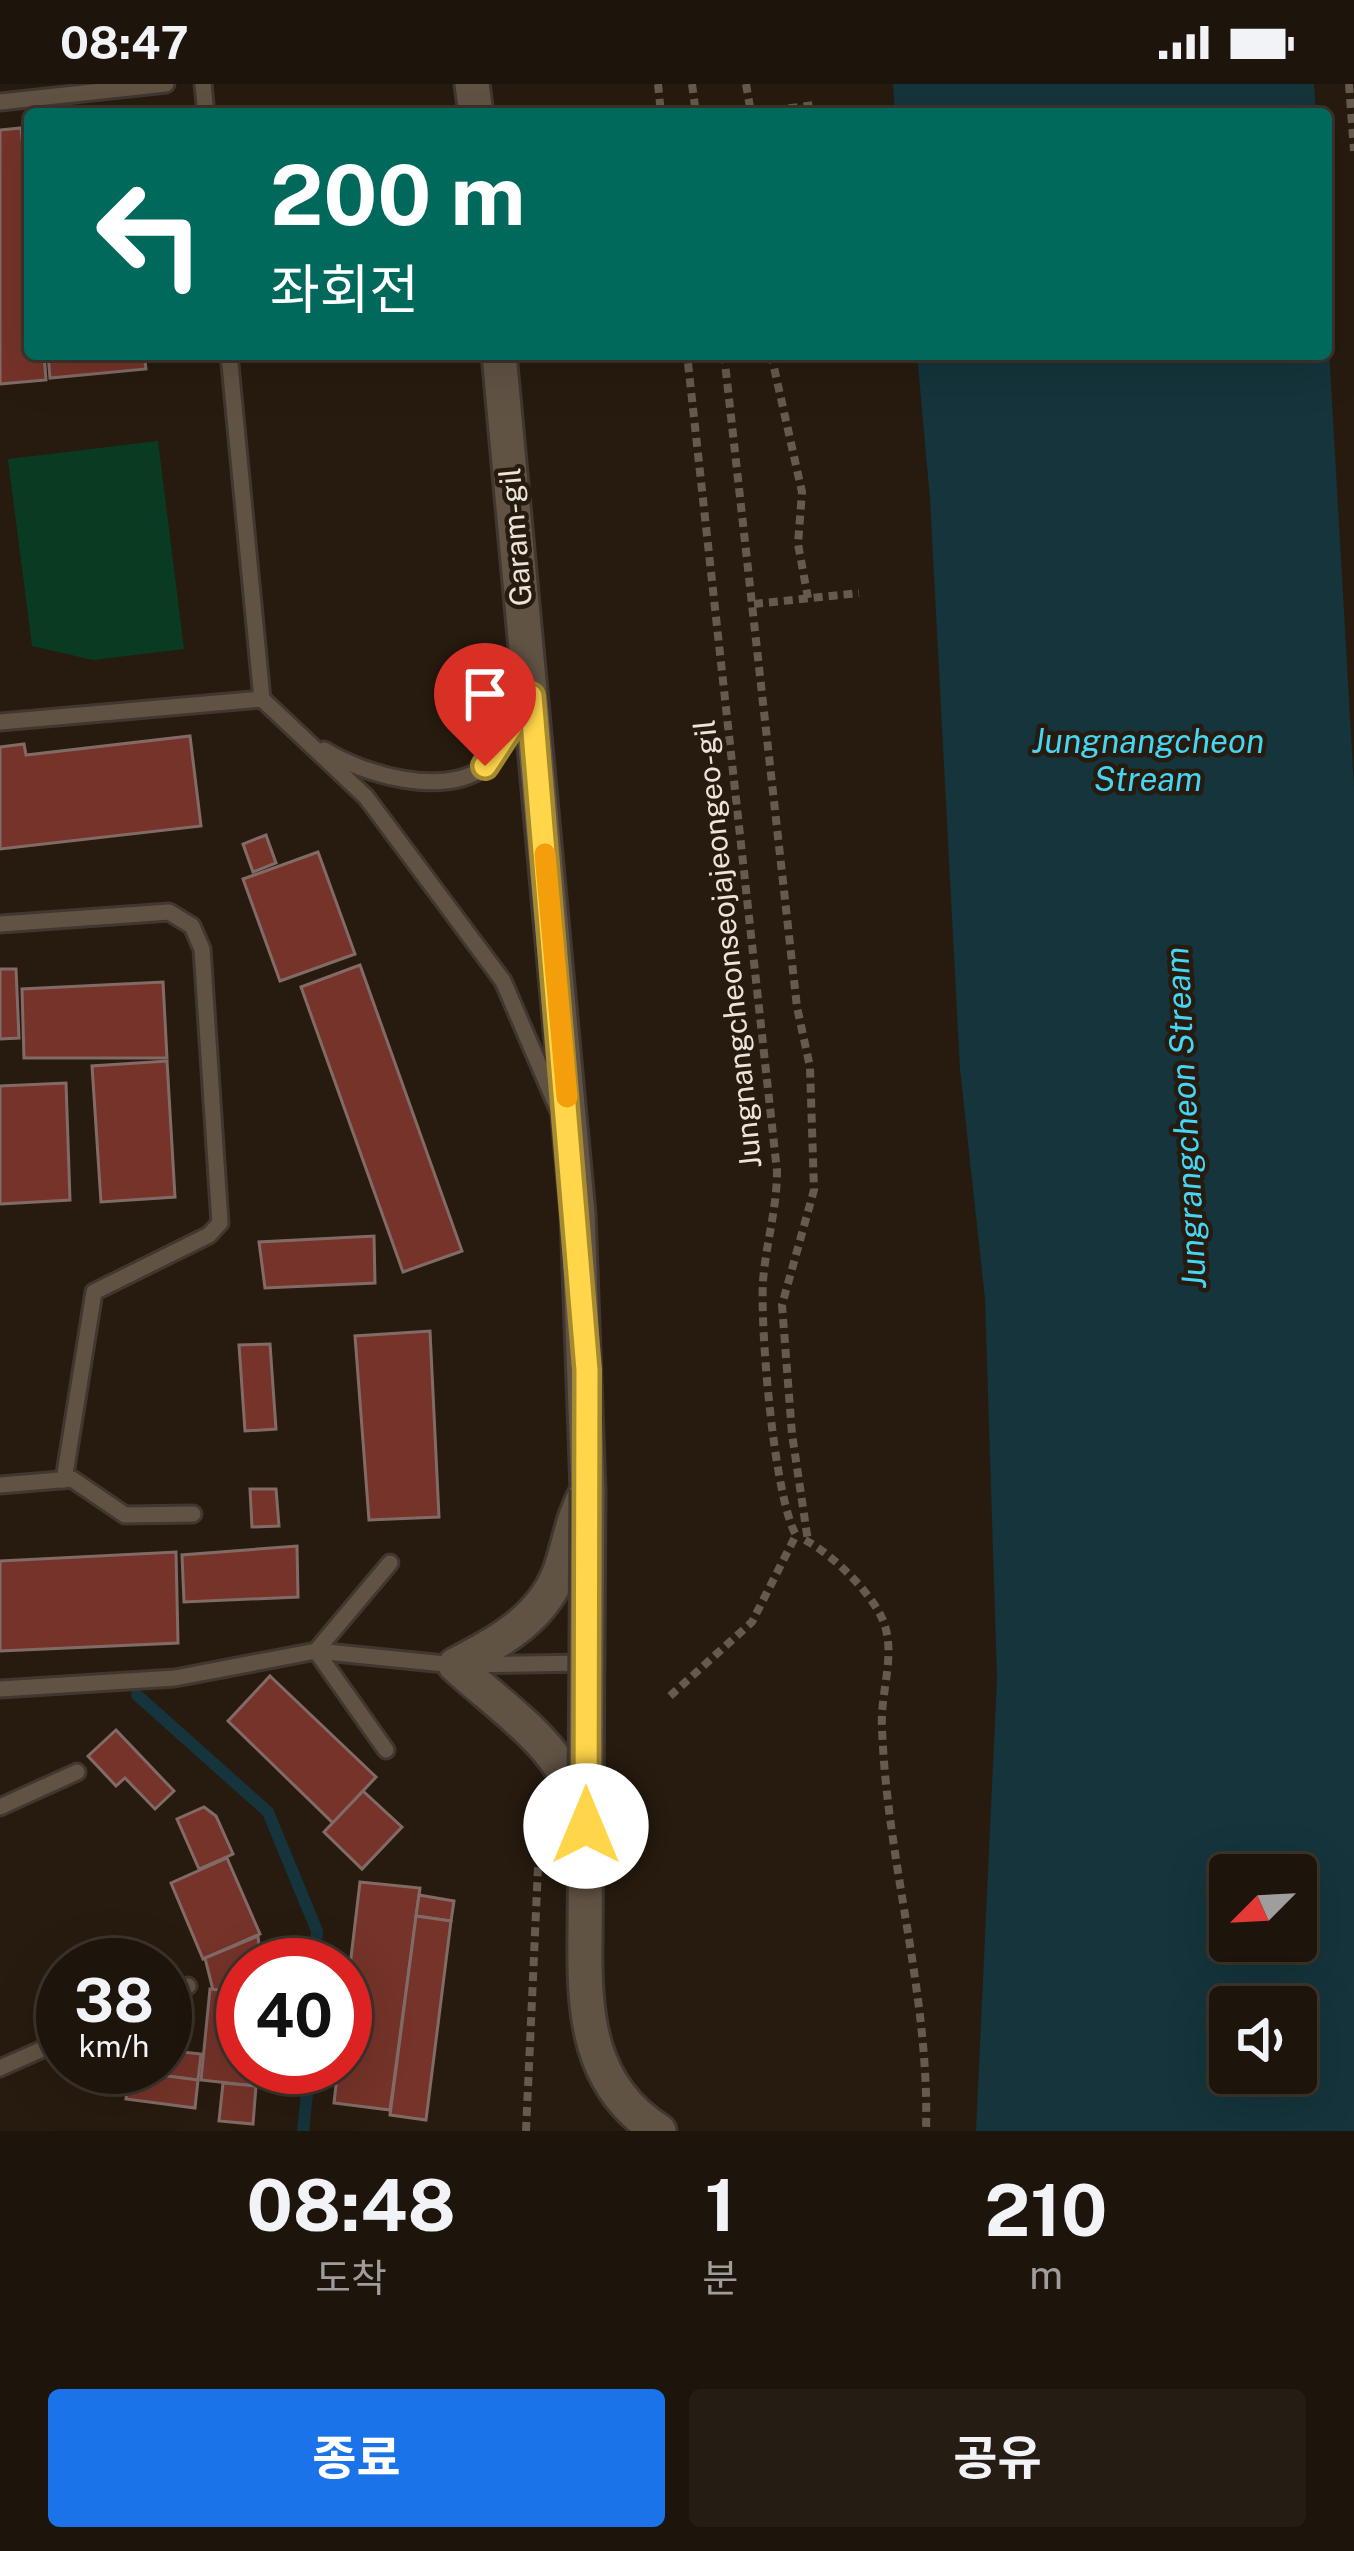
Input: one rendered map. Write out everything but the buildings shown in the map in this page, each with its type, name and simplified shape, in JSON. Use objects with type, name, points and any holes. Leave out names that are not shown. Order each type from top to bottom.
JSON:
[{"type":"street","name":"Garam-gil","points":[[501,360],[571,1140],[587,1370],[586,2011],[601,2067],[636,2116],[659,2131]]},
{"type":"street","points":[[586,1826],[575,1783],[556,1756],[454,1665],[513,1633],[552,1590],[571,1520],[588,1490]]},
{"type":"lane","points":[[0,102],[166,84]]},
{"type":"lane","points":[[230,360],[262,699],[366,797],[502,981],[571,1140]]},
{"type":"lane","points":[[295,732],[349,765],[429,784],[485,766],[531,696]]},
{"type":"lane","points":[[0,722],[262,699]]},
{"type":"lane","points":[[0,924],[169,912],[191,926],[202,949],[220,1222],[208,1235],[94,1292],[64,1480]]},
{"type":"lane","points":[[0,1484],[81,1482],[125,1515],[194,1514]]},
{"type":"lane","points":[[316,1652],[390,1563]]},
{"type":"lane","points":[[0,1689],[175,1678],[316,1652],[454,1665],[586,1663]]},
{"type":"lane","points":[[316,1652],[386,1750]]},
{"type":"lane","points":[[0,1807],[77,1772]]},
{"type":"lane","points":[[0,2068],[36,2052]]},
{"type":"path","points":[[1349,84],[1354,151]]},
{"type":"path","points":[[793,108],[815,105]]},
{"type":"path","name":"Jungnangcheonseojajeongeo-gil","points":[[688,360],[773,1128],[777,1198],[763,1286],[784,1502],[796,1535]]},
{"type":"path","points":[[725,360],[797,1007],[810,1066],[814,1190],[782,1305],[791,1434],[808,1541]]},
{"type":"path","points":[[772,360],[802,492],[798,544],[808,598]]},
{"type":"path","points":[[754,604],[859,593]]},
{"type":"path","points":[[670,1696],[724,1653],[752,1622],[796,1535],[824,1550],[884,1622],[888,1659],[881,1725],[920,1989],[926,2131]]},
{"type":"path","points":[[526,2131],[537,1857],[546,1790]]},
{"type":"green space","points":[[158,441],[184,649],[93,660],[32,646],[8,459]]},
{"type":"water","points":[[893,84],[1314,84],[1316,108],[895,108]]},
{"type":"water","name":"Jungnangcheon Stream","points":[[918,360],[1330,360],[1354,787],[1354,2131],[976,2131],[997,1678],[985,1299],[960,1069],[930,499]]},
{"type":"waterway","points":[[137,1695],[268,1812],[317,1938]]},
{"type":"waterway","points":[[303,2131],[307,2094]]},
{"type":"slow traffic","points":[[545,854],[567,1097]]},
{"type":"route","points":[[485,766],[531,696],[578,1214],[587,1370],[586,1826]]},
{"type":"water label","name":"Jungrangcheon Stream","points":[[1185,1118]]}]
